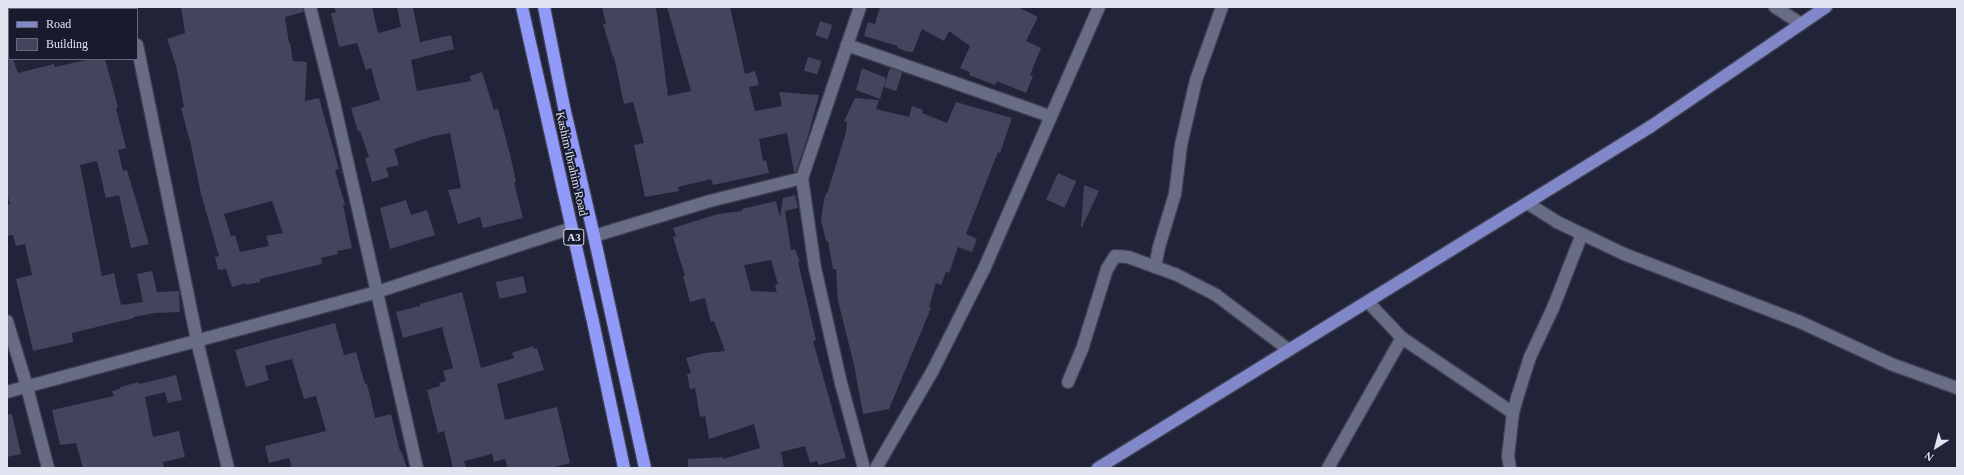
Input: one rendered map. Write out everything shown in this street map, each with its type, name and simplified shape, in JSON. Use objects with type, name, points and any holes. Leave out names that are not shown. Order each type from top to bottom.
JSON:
[{"type":"highway","name":"Kashim Ibrahim Road","points":[[522,7],[624,468]]},
{"type":"highway","name":"Kashim Ibrahim Road","points":[[544,7],[564,107],[645,468]]},
{"type":"main road","points":[[1098,468],[1650,127],[1826,7]]},
{"type":"street","points":[[310,7],[334,103],[417,468]]},
{"type":"street","points":[[860,7],[802,178],[815,268],[841,382],[864,468]]},
{"type":"street","points":[[876,468],[933,370],[980,276],[1099,7]]},
{"type":"street","points":[[1155,267],[1159,247],[1169,220],[1175,194],[1181,145],[1196,80],[1222,7]]},
{"type":"street","points":[[1775,7],[1801,24]]},
{"type":"street","points":[[847,45],[1050,116]]},
{"type":"street","points":[[138,50],[197,341],[228,468]]},
{"type":"street","points":[[594,236],[710,201],[802,178]]},
{"type":"street","points":[[1527,203],[1557,222],[1624,254],[1798,321],[1891,364],[1957,388]]},
{"type":"street","points":[[7,392],[377,292],[572,228]]},
{"type":"street","points":[[1510,468],[1508,456],[1513,413],[1530,357],[1553,308],[1582,234]]},
{"type":"street","points":[[1068,382],[1083,346],[1107,269],[1115,256],[1128,257],[1175,274],[1216,296],[1289,350]]},
{"type":"street","points":[[1368,302],[1402,338],[1513,413]]},
{"type":"street","points":[[7,321],[27,387],[48,468]]},
{"type":"street","points":[[1328,468],[1402,338]]},
{"type":"building","points":[[181,7],[303,7],[303,12],[285,17],[289,43],[293,61],[307,62],[305,101],[319,98],[339,169],[335,170],[345,205],[343,205],[352,248],[337,251],[338,254],[321,258],[322,264],[260,279],[260,282],[246,285],[246,283],[232,287],[226,269],[218,270],[215,257],[219,256],[201,194],[191,145],[181,108],[184,107],[176,65],[167,39],[185,33]],"holes":[[[272,201],[283,233],[266,236],[269,246],[240,252],[235,235],[231,236],[224,214]]]},
{"type":"building","points":[[334,7],[372,7],[378,33],[401,27],[397,7],[413,7],[420,42],[451,35],[454,49],[411,60],[417,91],[471,81],[470,76],[482,72],[494,110],[498,109],[510,154],[516,182],[514,182],[523,218],[483,228],[480,217],[458,224],[448,190],[461,188],[450,133],[430,137],[394,149],[399,165],[386,168],[389,177],[372,182],[365,158],[369,157],[360,131],[358,132],[351,108],[380,100],[371,68],[366,70],[357,43],[339,47],[331,14],[336,12]]},
{"type":"building","points":[[602,7],[656,7],[668,96],[691,91],[667,7],[730,7],[745,74],[755,71],[759,85],[749,87],[755,111],[782,106],[779,92],[819,95],[796,172],[794,172],[787,133],[759,139],[763,161],[766,160],[769,173],[713,185],[711,179],[678,187],[679,191],[645,197],[634,145],[644,143],[633,102],[624,104],[614,57],[603,24],[606,24]]},
{"type":"building","points":[[880,7],[1018,7],[1038,17],[1026,41],[1041,48],[1030,75],[1033,76],[1026,93],[997,81],[995,85],[969,75],[970,72],[960,68],[970,46],[949,31],[944,41],[922,29],[913,52],[909,52],[897,48],[898,46],[864,36],[868,22],[875,24]]},
{"type":"building","points":[[820,21],[832,25],[828,39],[815,35]]},
{"type":"building","points":[[7,48],[8,60],[13,60],[18,73],[54,64],[55,67],[86,60],[105,60],[118,107],[116,108],[126,148],[118,150],[123,171],[127,170],[149,244],[131,248],[119,195],[106,198],[97,161],[80,165],[102,276],[114,273],[121,305],[143,302],[137,274],[152,271],[157,292],[179,291],[180,312],[155,313],[133,317],[134,318],[72,333],[73,342],[33,351],[16,279],[32,275],[25,244],[16,246],[13,235],[7,236],[7,205],[10,204],[7,194]]},
{"type":"building","points":[[808,57],[821,61],[817,74],[804,70]]},
{"type":"building","points":[[862,68],[886,78],[880,99],[856,90]]},
{"type":"building","points":[[890,68],[902,72],[896,91],[884,87]]},
{"type":"building","points":[[855,98],[879,100],[876,109],[909,117],[912,106],[923,110],[922,113],[947,123],[956,102],[1012,118],[1000,153],[998,152],[966,234],[977,239],[972,252],[958,247],[949,273],[946,272],[941,285],[936,283],[929,307],[931,308],[889,409],[863,414],[854,365],[838,301],[836,269],[833,269],[828,241],[826,241],[821,220],[824,200],[846,132],[847,122],[844,121]]},
{"type":"building","points":[[1058,173],[1076,181],[1064,208],[1046,199]]},
{"type":"building","points":[[1084,185],[1099,191],[1081,227]]},
{"type":"building","points":[[795,195],[798,208],[785,211],[791,250],[795,249],[800,262],[798,262],[816,340],[813,341],[846,458],[818,465],[817,461],[810,463],[805,446],[781,452],[784,468],[688,468],[688,459],[723,457],[723,459],[760,448],[754,424],[709,439],[705,416],[700,417],[695,388],[690,389],[687,374],[691,373],[686,358],[705,353],[725,351],[714,321],[711,322],[705,298],[690,302],[683,276],[685,276],[673,237],[676,236],[673,228],[718,214],[742,211],[742,209],[776,201],[780,217],[783,198]],"holes":[[[771,260],[778,284],[775,285],[777,292],[751,291],[744,265]]]},
{"type":"building","points":[[406,200],[411,215],[427,210],[435,235],[390,249],[380,208]]},
{"type":"building","points":[[523,276],[527,293],[500,299],[496,282]]},
{"type":"building","points":[[462,292],[481,368],[514,358],[512,353],[533,346],[534,349],[537,348],[544,370],[497,384],[505,420],[557,407],[570,463],[551,468],[508,468],[505,459],[494,462],[492,454],[464,461],[466,468],[453,468],[444,431],[438,433],[427,390],[440,386],[439,383],[446,381],[443,371],[453,368],[442,327],[403,338],[396,312],[420,306],[420,304]]},
{"type":"building","points":[[335,323],[344,355],[356,352],[365,384],[367,384],[375,418],[391,414],[400,451],[407,468],[292,468],[289,458],[269,463],[265,446],[326,431],[316,396],[304,399],[292,359],[265,366],[269,380],[246,387],[235,350]]},
{"type":"building","points":[[176,375],[182,400],[168,403],[165,392],[145,397],[153,437],[179,431],[185,457],[163,462],[164,468],[83,468],[76,443],[60,445],[52,410],[114,396],[112,391],[120,389],[120,387]]},
{"type":"building","points":[[12,414],[21,454],[7,457],[7,415]]}]
